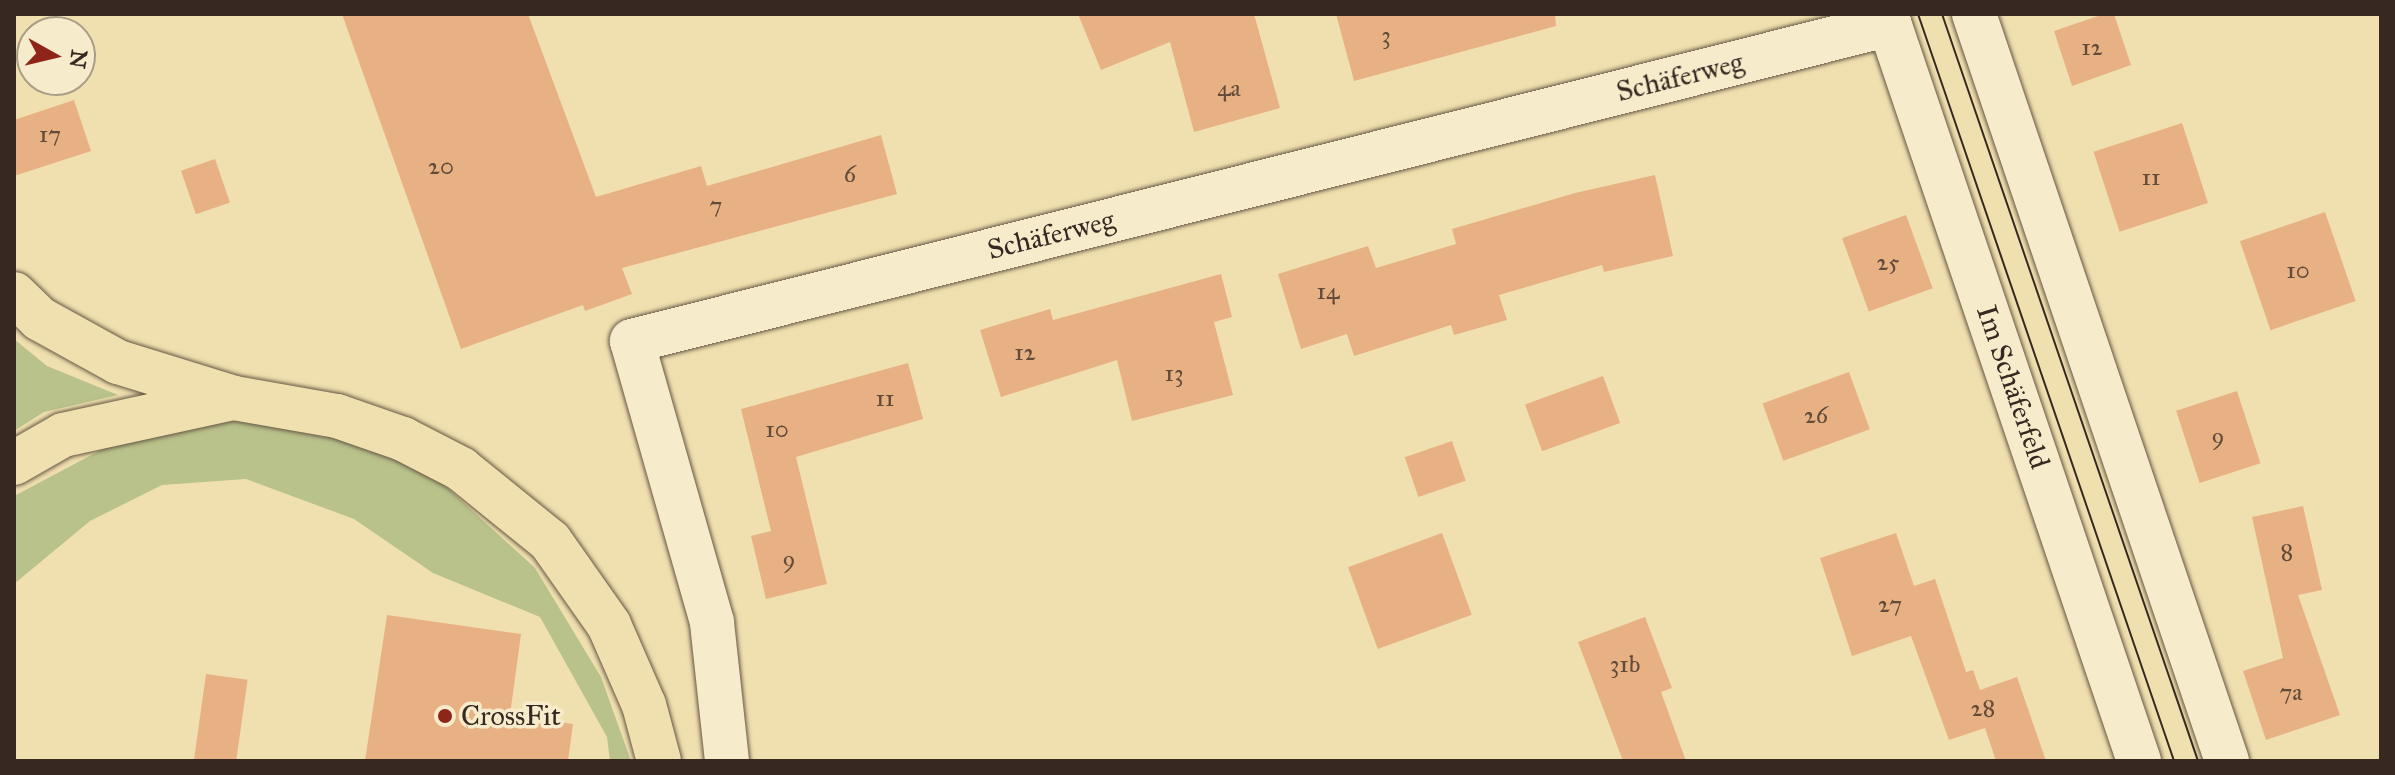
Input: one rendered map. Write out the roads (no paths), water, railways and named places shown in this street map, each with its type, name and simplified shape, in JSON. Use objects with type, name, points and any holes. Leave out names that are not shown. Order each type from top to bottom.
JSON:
[{"type":"highway","points":[[14,294],[40,319],[118,362],[234,398],[337,416],[403,439],[461,469],[550,541],[609,625],[644,705],[659,761]]},
{"type":"highway","points":[[14,463],[63,435],[234,398]]},
{"type":"street","points":[[1974,14],[2227,761]]},
{"type":"street","name":"Schäferweg","points":[[727,761],[712,622],[632,341],[1888,19]]},
{"type":"street","name":"Im Schäferfeld","points":[[1888,19],[2139,761]]},
{"type":"tram line","points":[[1918,14],[2174,761]]},
{"type":"tram line","points":[[1942,14],[2198,761]]},
{"type":"place","name":"CrossFit","points":[[445,716]]}]
